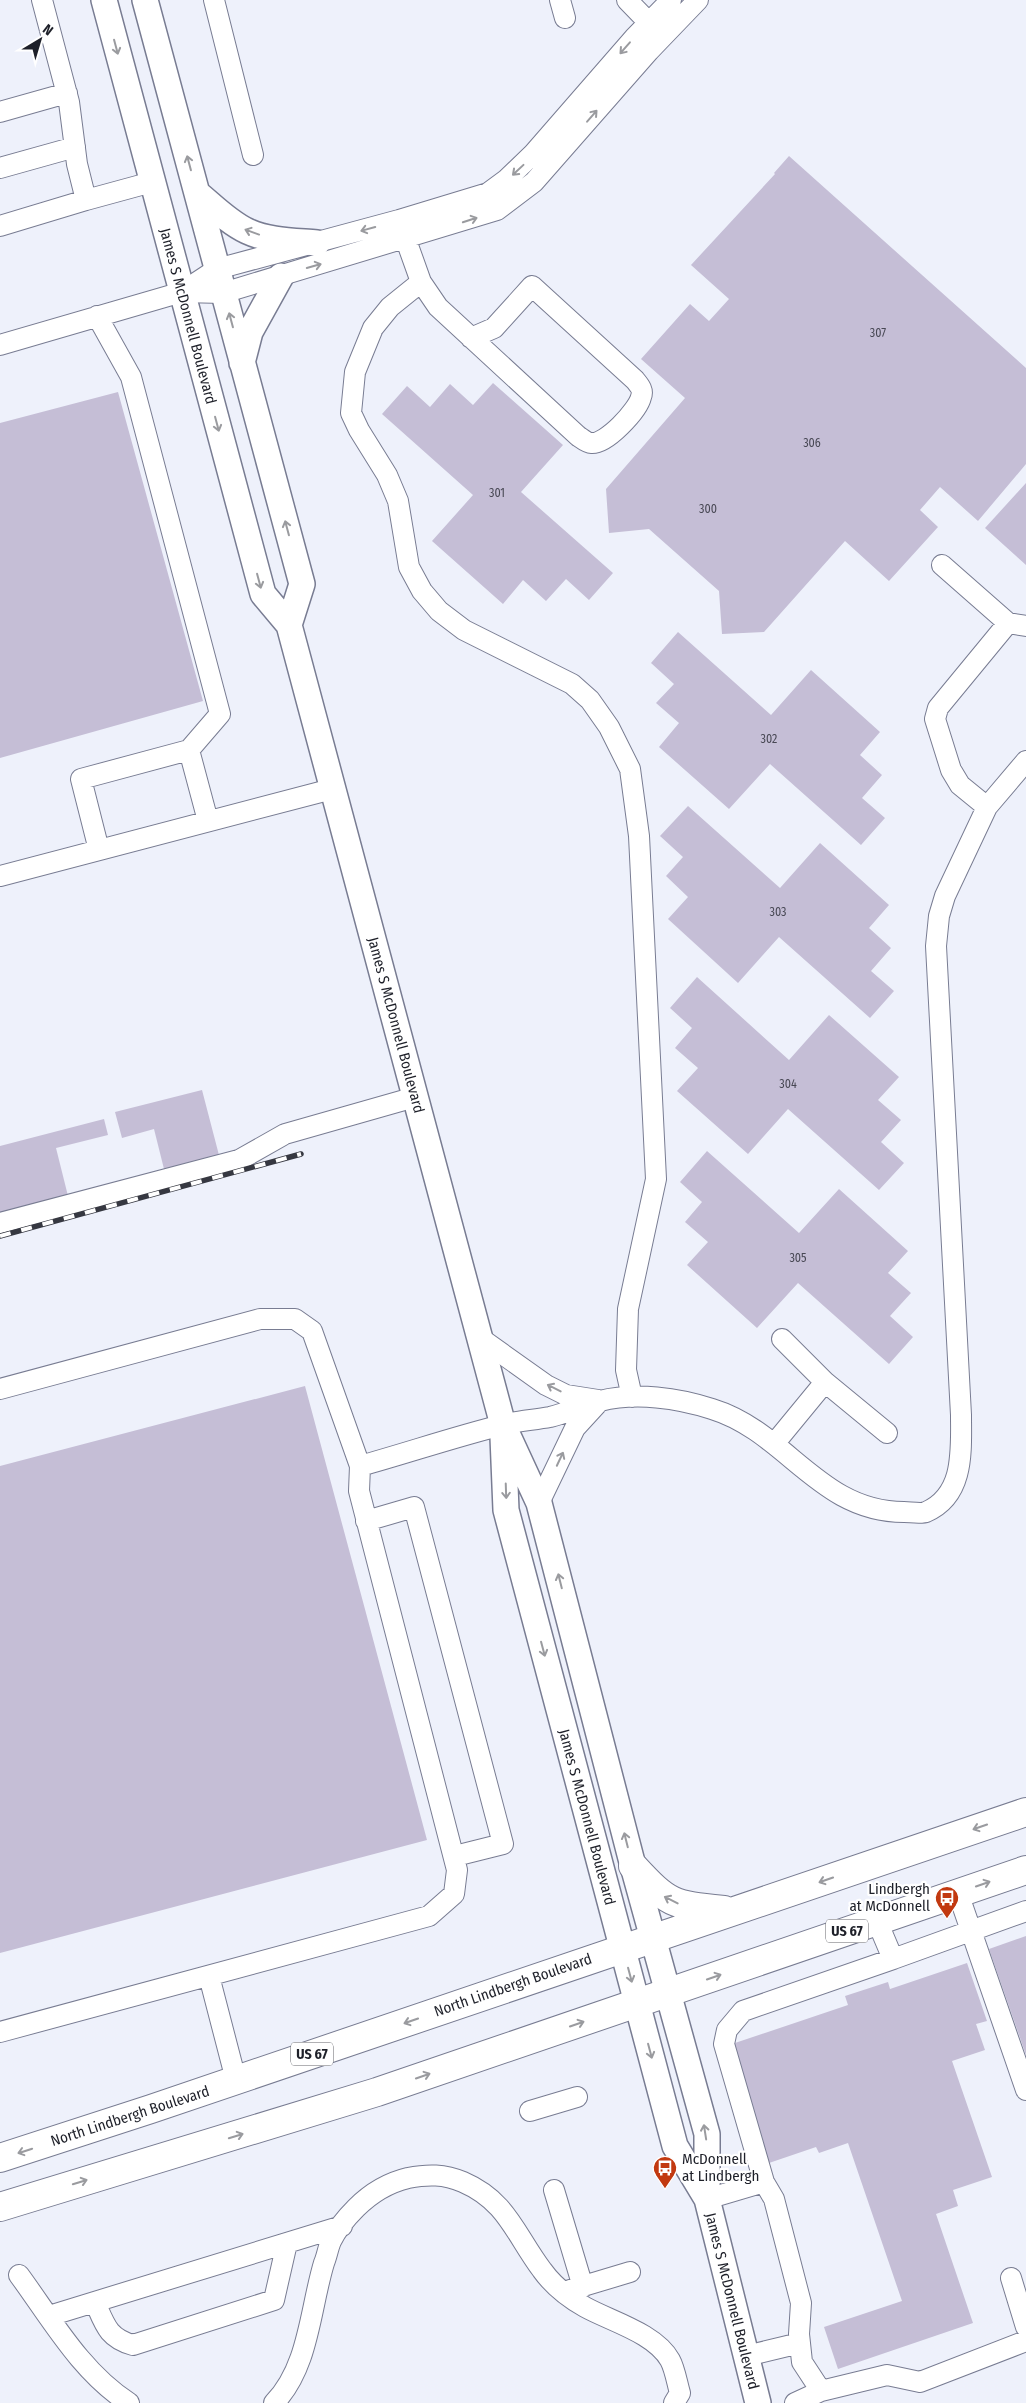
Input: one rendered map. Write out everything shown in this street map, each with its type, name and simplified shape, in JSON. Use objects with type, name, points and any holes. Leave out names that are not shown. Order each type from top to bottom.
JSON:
[{"type":"highway","name":"North Lindbergh Boulevard","points":[[0,2158],[236,2080],[622,1947],[1026,1812]]},
{"type":"highway","points":[[633,1866],[655,1890],[671,1902],[691,1907],[736,1910]]},
{"type":"highway","name":"US 67","points":[[0,2206],[368,2095],[1026,1870]]},
{"type":"main road","name":"James S McDonnell Boulevard","points":[[104,0],[263,594],[289,625],[503,1425],[540,1503],[652,1938],[707,2134],[707,2198],[758,2403]]},
{"type":"main road","points":[[145,0],[302,584],[289,625]]},
{"type":"main road","points":[[197,193],[232,222],[248,232],[282,240],[317,243]]},
{"type":"main road","points":[[242,363],[256,319],[281,276]]},
{"type":"main road","name":"James S McDonnell Boulevard","points":[[503,1425],[506,1510],[675,2146],[707,2198]]},
{"type":"lane","points":[[42,0],[67,93],[75,147],[86,200]]},
{"type":"lane","points":[[214,0],[253,155]]},
{"type":"lane","points":[[627,0],[655,30]]},
{"type":"lane","points":[[0,345],[220,281],[317,243],[402,230],[497,210],[520,195],[548,167],[655,30],[670,0]]},
{"type":"lane","points":[[655,30],[698,0]]},
{"type":"lane","points":[[0,112],[67,93]]},
{"type":"lane","points":[[0,168],[75,147]]},
{"type":"lane","points":[[0,226],[152,182]]},
{"type":"lane","points":[[220,281],[281,276],[402,230]]},
{"type":"lane","points":[[402,230],[421,282],[438,307],[471,338],[578,436],[590,444],[602,442],[610,437],[642,396],[641,388],[636,380],[532,286],[494,328],[471,338]]},
{"type":"lane","points":[[421,282],[390,307],[373,328],[355,372],[351,413],[359,430],[387,475],[398,501],[409,567],[422,591],[464,630],[572,684],[590,700],[609,727],[630,769],[632,777],[639,836],[656,1179],[628,1308],[626,1370],[632,1397]]},
{"type":"lane","points":[[97,316],[131,376],[220,714],[190,750],[81,779],[99,850]]},
{"type":"lane","points":[[942,565],[1017,625],[938,708],[935,719],[951,770],[960,784],[987,807]]},
{"type":"lane","points":[[190,750],[208,821]]},
{"type":"lane","points":[[360,1466],[503,1425],[552,1416],[600,1401],[632,1397],[667,1399],[712,1409],[734,1417],[774,1444],[820,1484],[853,1503],[890,1512],[926,1512],[945,1497],[957,1478],[961,1456],[961,1415],[936,946],[939,916],[945,896],[987,807],[1026,761]]},
{"type":"lane","points":[[0,876],[332,789]]},
{"type":"lane","points":[[0,1223],[239,1160],[285,1134],[415,1097]]},
{"type":"lane","points":[[0,1389],[260,1319],[295,1319],[312,1331],[360,1466],[359,1491],[366,1521],[455,1856],[457,1870],[454,1894],[429,1916],[0,2032]]},
{"type":"lane","points":[[480,1338],[546,1385],[566,1395],[600,1401]]},
{"type":"lane","points":[[782,1339],[825,1382],[887,1433]]},
{"type":"lane","points":[[774,1444],[825,1382]]},
{"type":"lane","points":[[540,1503],[575,1428],[600,1401]]},
{"type":"lane","points":[[366,1521],[414,1507],[422,1536],[503,1844],[455,1856]]},
{"type":"lane","points":[[958,1893],[1026,2090]]},
{"type":"lane","points":[[820,2392],[802,2362],[800,2344],[801,2304],[774,2199],[764,2182],[724,2044],[727,2030],[743,2011],[1026,1911]]},
{"type":"lane","points":[[877,1921],[893,1959]]},
{"type":"lane","points":[[209,1976],[236,2080]]},
{"type":"lane","points":[[530,2111],[577,2097]]},
{"type":"lane","points":[[274,2403],[294,2375],[305,2341],[320,2277],[331,2241],[369,2196],[392,2182],[424,2175],[447,2176],[472,2186],[494,2199],[515,2226],[530,2254],[548,2279],[574,2289],[630,2272]]},
{"type":"lane","points":[[707,2198],[764,2182]]},
{"type":"lane","points":[[554,2190],[574,2289],[583,2306],[658,2345],[671,2360],[679,2400]]},
{"type":"lane","points":[[48,2316],[342,2226]]},
{"type":"lane","points":[[95,2302],[111,2334],[120,2341],[133,2345],[143,2342],[274,2300],[287,2242]]},
{"type":"lane","points":[[19,2275],[74,2353],[91,2372],[129,2403]]},
{"type":"lane","points":[[1011,2278],[1026,2327]]},
{"type":"lane","points":[[795,2403],[820,2392],[888,2375],[920,2382],[1026,2341]]},
{"type":"lane","points":[[746,2356],[800,2344]]},
{"type":"building","points":[[789,156],[1026,368],[1026,464],[978,521],[940,487],[920,510],[938,527],[889,581],[845,541],[764,632],[722,634],[719,591],[649,529],[609,533],[606,489],[685,398],[641,359],[690,304],[709,321],[729,299],[691,265],[775,174]]},
{"type":"building","points":[[493,383],[563,445],[521,492],[613,573],[589,600],[566,579],[546,601],[523,580],[503,604],[432,541],[473,495],[382,414],[407,386],[430,407],[450,384],[473,405]]},
{"type":"building","points":[[118,392],[203,701],[0,758],[0,423]]},
{"type":"building","points":[[1026,483],[1026,565],[985,528]]},
{"type":"building","points":[[678,632],[771,715],[811,670],[880,732],[860,755],[882,775],[862,798],[885,818],[861,845],[770,764],[729,809],[659,747],[679,723],[656,703],[674,684],[651,663]]},
{"type":"building","points":[[688,806],[780,888],[820,843],[889,905],[869,928],[891,948],[871,971],[894,991],[870,1018],[779,937],[738,983],[668,919],[688,897],[666,876],[683,857],[660,836]]},
{"type":"building","points":[[697,977],[789,1060],[829,1015],[899,1077],[878,1100],[901,1120],[881,1142],[904,1163],[879,1190],[788,1109],[748,1154],[677,1091],[698,1068],[675,1048],[692,1028],[670,1008]]},
{"type":"building","points":[[202,1090],[220,1159],[165,1173],[154,1129],[122,1138],[115,1112]]},
{"type":"building","points":[[104,1119],[108,1135],[56,1148],[68,1196],[0,1213],[0,1146]]},
{"type":"building","points":[[707,1151],[799,1233],[839,1189],[908,1251],[888,1273],[911,1293],[890,1316],[913,1337],[889,1364],[798,1283],[757,1328],[687,1265],[708,1242],[685,1222],[702,1202],[680,1182]]},
{"type":"building","points":[[305,1386],[427,1840],[0,1953],[0,1466]]},
{"type":"building","points":[[1026,1936],[1026,2055],[989,1949]]},
{"type":"building","points":[[967,1963],[987,2021],[976,2024],[985,2050],[952,2061],[992,2177],[953,2190],[958,2206],[936,2214],[973,2323],[838,2369],[824,2327],[902,2301],[848,2143],[819,2153],[816,2147],[769,2163],[729,2045],[848,2005],[845,1996],[888,1982],[890,1989]]},
{"type":"railway","points":[[0,1236],[301,1154]]},
{"type":"place","name":"Lindbergh at McDonnell","points":[[947,1919]]},
{"type":"place","name":"McDonnell at Lindbergh","points":[[665,2189]]}]
